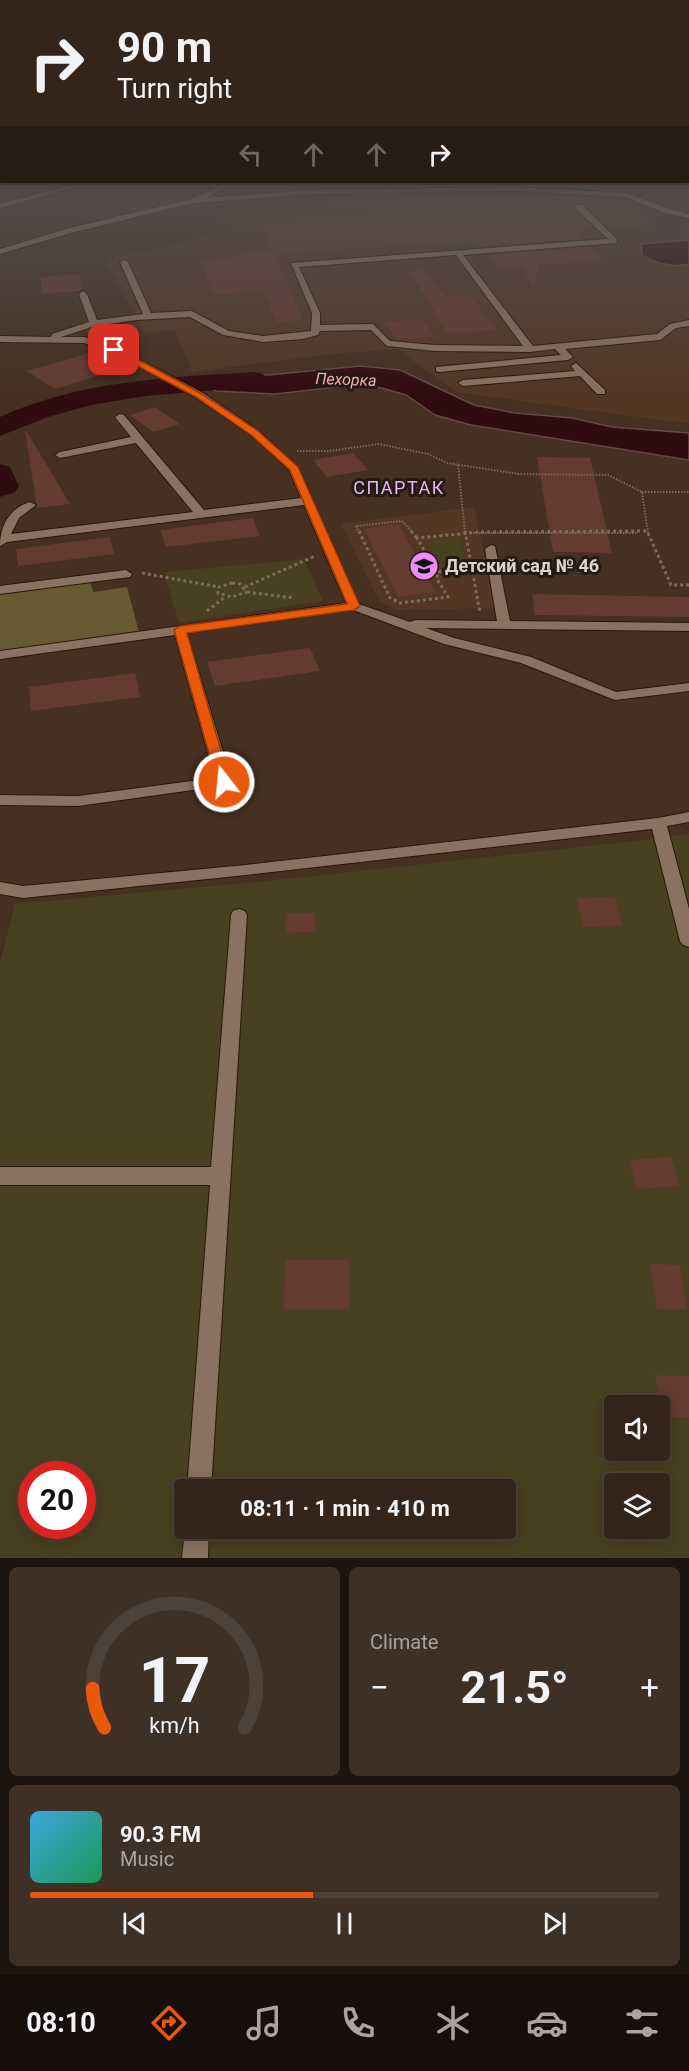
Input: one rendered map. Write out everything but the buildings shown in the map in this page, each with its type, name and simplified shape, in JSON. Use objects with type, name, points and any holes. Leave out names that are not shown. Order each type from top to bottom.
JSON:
[{"type":"street","points":[[0,252],[17,247]]},
{"type":"street","points":[[47,339],[94,323],[148,316],[192,314],[226,333],[263,339],[303,336],[315,333],[316,313],[294,265],[547,247]]},
{"type":"street","points":[[458,253],[530,349]]},
{"type":"street","points":[[124,262],[148,316]]},
{"type":"street","points":[[83,294],[94,323]]},
{"type":"street","points":[[316,328],[373,327],[387,343],[435,348],[530,349],[660,337],[673,326],[689,323]]},
{"type":"street","points":[[0,339],[85,340],[114,350],[199,396],[255,433],[294,469],[354,606]]},
{"type":"street","points":[[558,346],[601,392]]},
{"type":"street","points":[[438,369],[568,357]]},
{"type":"street","points":[[463,383],[583,373]]},
{"type":"street","points":[[120,417],[202,515]]},
{"type":"street","points":[[60,455],[139,439]]},
{"type":"street","points":[[2,540],[308,501]]},
{"type":"street","points":[[2,540],[14,516],[30,505]]},
{"type":"street","points":[[490,549],[504,625]]},
{"type":"street","points":[[0,590],[126,574]]},
{"type":"street","points":[[0,654],[354,606],[448,641],[526,660],[615,696],[689,687]]},
{"type":"street","points":[[400,624],[689,627]]},
{"type":"street","points":[[0,800],[78,801],[224,782],[180,630]]},
{"type":"street","points":[[0,888],[23,892],[246,870],[657,823],[689,817]]},
{"type":"street","points":[[657,823],[689,941]]},
{"type":"street","points":[[200,1479],[219,1176],[239,915]]},
{"type":"street","points":[[0,1176],[219,1176]]},
{"type":"street","points":[[195,1558],[196,1539]]},
{"type":"path","points":[[269,447],[303,452],[379,444],[428,454],[447,463],[458,465],[519,474],[608,475],[642,492],[689,492]]},
{"type":"path","points":[[458,465],[465,533],[482,625]]},
{"type":"path","points":[[642,492],[648,533],[671,585],[689,585]]},
{"type":"path","points":[[402,521],[417,538],[437,572],[437,579],[448,597],[400,603],[390,598],[356,526],[402,521]]},
{"type":"path","points":[[417,538],[465,533],[648,533]]},
{"type":"path","points":[[126,574],[146,573],[219,587],[232,583],[245,587],[303,559]]},
{"type":"path","points":[[437,572],[465,568]]},
{"type":"path","points":[[219,587],[218,593],[225,597],[236,598],[247,592],[245,587]]},
{"type":"shaded area","points":[[161,247],[689,247],[689,424],[456,392],[397,349],[333,354],[192,372],[175,330],[144,333],[106,260]]},
{"type":"shaded area","name":"Детский сад № 46","points":[[474,507],[496,608],[396,610],[379,601],[341,524]]},
{"type":"shaded area","points":[[460,537],[464,564],[440,567],[429,548],[429,539]]},
{"type":"shaded area","points":[[304,559],[323,601],[179,623],[164,572]]},
{"type":"shaded area","points":[[90,579],[93,592],[127,587],[140,636],[0,655],[0,590]]},
{"type":"shaded area","points":[[689,833],[689,1558],[0,1558],[0,962],[15,904],[278,880]]},
{"type":"water","points":[[641,247],[689,247],[689,264],[664,264],[642,255]]},
{"type":"water","points":[[361,366],[400,370],[474,405],[515,413],[572,418],[612,427],[689,433],[689,460],[471,425],[435,415],[406,395],[382,388],[355,385],[275,394],[216,391],[192,380],[232,374],[268,375]]},
{"type":"waterway","name":"Пехорка","points":[[0,428],[38,411],[91,397],[145,388],[254,380]]},
{"type":"waterway","name":"Пехорка","points":[[0,473],[4,486],[0,488]]},
{"type":"place","name":"Детский сад № 46","points":[[424,566]]},
{"type":"district","name":"СПАРТАК","points":[[399,488]]},
{"type":"route","points":[[114,350],[199,396],[255,433],[294,469],[354,606],[180,630],[224,782]]}]
